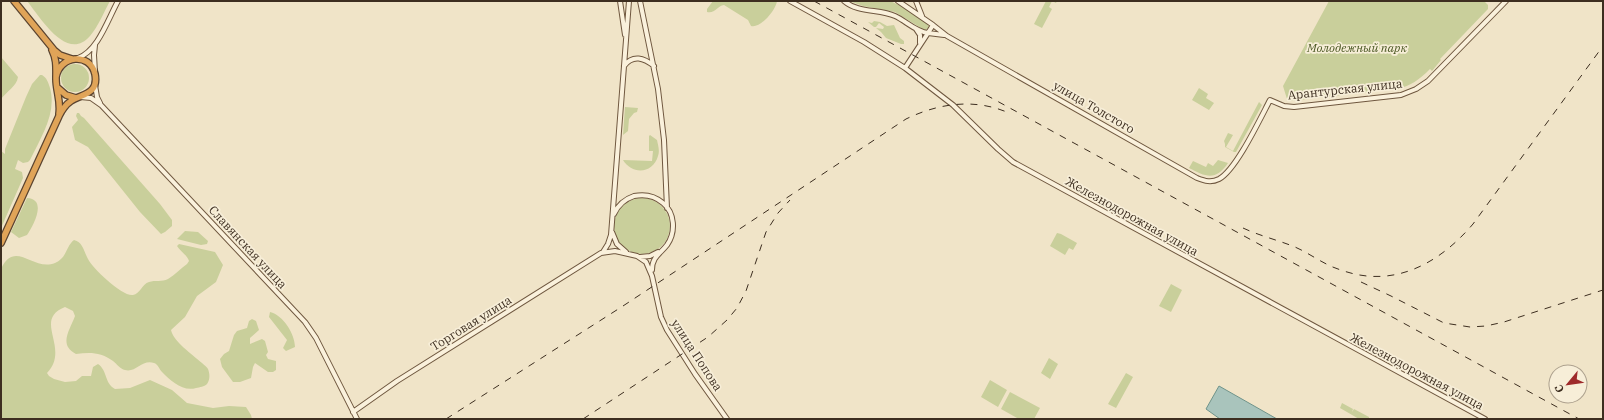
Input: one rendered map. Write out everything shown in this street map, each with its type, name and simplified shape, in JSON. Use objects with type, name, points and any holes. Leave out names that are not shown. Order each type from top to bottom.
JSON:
[{"type":"highway","points":[[1,243],[58,116],[69,103],[90,92],[95,81],[94,70],[89,64],[83,60],[60,55],[48,43],[14,1]]},
{"type":"highway","points":[[48,43],[56,60],[56,77],[60,101],[58,116]]},
{"type":"highway","points":[[56,77],[61,65],[74,59]]},
{"type":"highway","points":[[57,86],[66,96],[80,98]]},
{"type":"street","points":[[74,59],[85,54],[95,45],[118,1]]},
{"type":"street","points":[[620,1],[626,41]]},
{"type":"street","points":[[629,1],[612,228],[613,236],[617,244],[630,254]]},
{"type":"street","points":[[640,1],[654,67],[664,140],[668,208],[672,218],[673,231],[668,243],[653,261],[652,276]]},
{"type":"street","name":"Железнодорожная улица","points":[[790,1],[864,42],[905,68],[947,99],[1003,154],[1016,164],[1485,419]]},
{"type":"street","points":[[898,1],[922,16],[947,36]]},
{"type":"street","points":[[916,1],[922,16]]},
{"type":"street","name":"Арантурская улица","points":[[1231,168],[1270,100],[1281,105],[1294,107],[1408,93],[1428,81],[1506,1]]},
{"type":"street","points":[[844,2],[864,10],[895,16],[928,33],[947,36]]},
{"type":"street","points":[[905,68],[933,25]]},
{"type":"street","points":[[916,28],[921,38],[919,48]]},
{"type":"street","name":"улица Толстого","points":[[947,36],[1198,178],[1207,181],[1216,180],[1224,176],[1231,168]]},
{"type":"street","points":[[95,45],[95,81],[97,97],[101,105]]},
{"type":"street","points":[[624,66],[630,60],[640,58],[647,61],[654,67]]},
{"type":"street","points":[[80,98],[91,98],[101,105]]},
{"type":"street","name":"Славянская улица","points":[[101,105],[309,327],[357,419]]},
{"type":"street","points":[[612,220],[620,204],[627,199],[636,196],[645,195],[654,198],[668,208]]},
{"type":"street","points":[[601,253],[608,244],[612,228]]},
{"type":"street","points":[[601,253],[612,250],[637,256],[650,256],[662,250]]},
{"type":"street","name":"Торговая улица","points":[[353,412],[397,381],[601,253]]},
{"type":"street","points":[[637,256],[646,262],[652,276]]},
{"type":"street","name":"улица Попова","points":[[652,276],[661,317],[667,330],[727,419]]},
{"type":"green space","points":[[27,1],[110,1],[90,36],[81,43],[72,44],[63,41],[55,35]]},
{"type":"green space","points":[[713,1],[777,1],[771,14],[763,22],[759,25],[751,26],[748,20],[724,5],[712,12],[707,12],[707,9]]},
{"type":"green space","points":[[849,1],[890,1],[901,6],[927,23],[929,27],[924,30],[895,12],[863,6]]},
{"type":"green space","points":[[1046,1],[1052,1],[1049,7],[1052,9],[1042,28],[1034,24]]},
{"type":"green space","name":"Молодежный парк","points":[[1329,1],[1484,1],[1488,5],[1488,9],[1440,59],[1441,60],[1432,71],[1430,69],[1410,84],[1396,89],[1290,101],[1287,99],[1283,86]]},
{"type":"green space","points":[[874,21],[880,22],[887,26],[894,25],[900,38],[904,41],[904,44],[886,38],[876,28],[883,29],[884,27],[879,23],[876,27],[874,27],[868,22],[872,23]]},
{"type":"green space","points":[[1,57],[18,77],[14,86],[1,99]]},
{"type":"green space","points":[[75,64],[81,65],[85,68],[88,72],[88,84],[85,88],[81,91],[75,92],[69,91],[65,88],[62,84],[61,78],[62,72],[65,68],[69,65]]},
{"type":"green space","points":[[40,75],[46,79],[50,88],[52,97],[50,116],[30,160],[23,163],[18,160],[15,169],[22,172],[23,178],[1,228],[1,151],[5,154],[5,149],[26,97],[32,84]]},
{"type":"green space","points":[[1199,88],[1208,94],[1206,98],[1214,103],[1209,110],[1192,100]]},
{"type":"green space","points":[[1259,102],[1262,105],[1236,152],[1234,152],[1225,147],[1224,141],[1228,133],[1233,135],[1226,147],[1233,151]]},
{"type":"green space","points":[[625,107],[638,108],[637,112],[634,113],[629,119],[628,131],[623,135]]},
{"type":"green space","points":[[77,113],[84,118],[160,204],[172,220],[172,226],[165,232],[161,234],[140,212],[88,147],[75,140],[72,127],[78,120],[76,116]]},
{"type":"green space","points":[[650,135],[657,140],[659,150],[659,154],[652,166],[647,169],[637,170],[627,165],[623,160],[652,161],[653,151],[649,151]]},
{"type":"green space","points":[[1218,160],[1228,163],[1224,169],[1215,175],[1210,176],[1201,174],[1189,168],[1193,161],[1206,167],[1208,163],[1213,166]]},
{"type":"green space","points":[[27,198],[37,203],[37,214],[27,235],[19,238],[11,232]]},
{"type":"green space","points":[[642,198],[657,203],[665,211],[670,226],[665,241],[657,249],[642,254],[627,249],[619,241],[614,226],[619,211],[627,203]]},
{"type":"green space","points":[[185,231],[198,232],[208,241],[207,244],[201,245],[177,239]]},
{"type":"green space","points":[[1057,233],[1077,243],[1073,250],[1069,248],[1065,255],[1050,246]]},
{"type":"green space","points":[[74,240],[81,245],[88,259],[101,275],[115,287],[133,295],[151,281],[168,279],[187,264],[189,261],[177,246],[179,244],[215,252],[223,265],[216,282],[197,296],[185,317],[171,330],[175,339],[208,368],[209,379],[207,384],[191,389],[182,387],[173,382],[154,363],[150,362],[142,364],[132,370],[125,370],[120,368],[109,358],[100,354],[76,354],[71,350],[66,342],[68,332],[75,316],[73,311],[65,307],[56,313],[52,319],[51,327],[55,345],[55,354],[53,364],[47,373],[49,376],[65,382],[76,381],[82,376],[91,376],[93,367],[98,364],[103,370],[109,384],[115,389],[130,388],[150,380],[172,390],[187,403],[213,408],[229,406],[246,407],[252,419],[1,419],[1,269],[6,260],[18,256],[39,264],[47,265],[55,263],[62,258],[69,245]]},
{"type":"green space","points":[[1171,284],[1182,290],[1171,312],[1159,306]]},
{"type":"green space","points":[[270,312],[284,321],[291,331],[295,347],[286,351],[283,348],[287,340],[269,317]]},
{"type":"green space","points":[[252,319],[256,321],[259,330],[250,338],[250,344],[262,339],[265,341],[268,352],[266,355],[268,359],[276,361],[276,370],[273,372],[268,372],[255,363],[251,378],[240,382],[233,382],[222,367],[220,359],[229,351],[234,335],[237,331],[247,328],[249,321]]},
{"type":"green space","points":[[1049,358],[1058,364],[1050,379],[1041,373]]},
{"type":"green space","points":[[1126,373],[1133,377],[1116,408],[1108,404]]},
{"type":"green space","points":[[990,380],[1007,390],[998,407],[981,397]]},
{"type":"green space","points":[[1010,392],[1040,408],[1034,419],[1019,419],[1001,409]]},
{"type":"green space","points":[[1342,403],[1353,409],[1352,412],[1354,409],[1369,417],[1369,419],[1359,419],[1340,408]]},
{"type":"water","points":[[1219,386],[1277,419],[1220,419],[1206,409]]},
{"type":"railway","points":[[814,1],[1579,419]]},
{"type":"railway","points":[[1243,228],[1295,247],[1335,268],[1360,275],[1379,276],[1397,274],[1414,269],[1430,261],[1445,251],[1473,224],[1603,46]]},
{"type":"railway","points":[[446,419],[623,306],[906,119],[931,109],[957,104],[983,105],[1009,113]]},
{"type":"railway","points":[[583,419],[708,337],[727,320],[737,308],[746,291],[766,232],[778,213],[790,200]]},
{"type":"railway","points":[[1361,282],[1444,323],[1470,327],[1486,326],[1504,322],[1603,290]]}]
